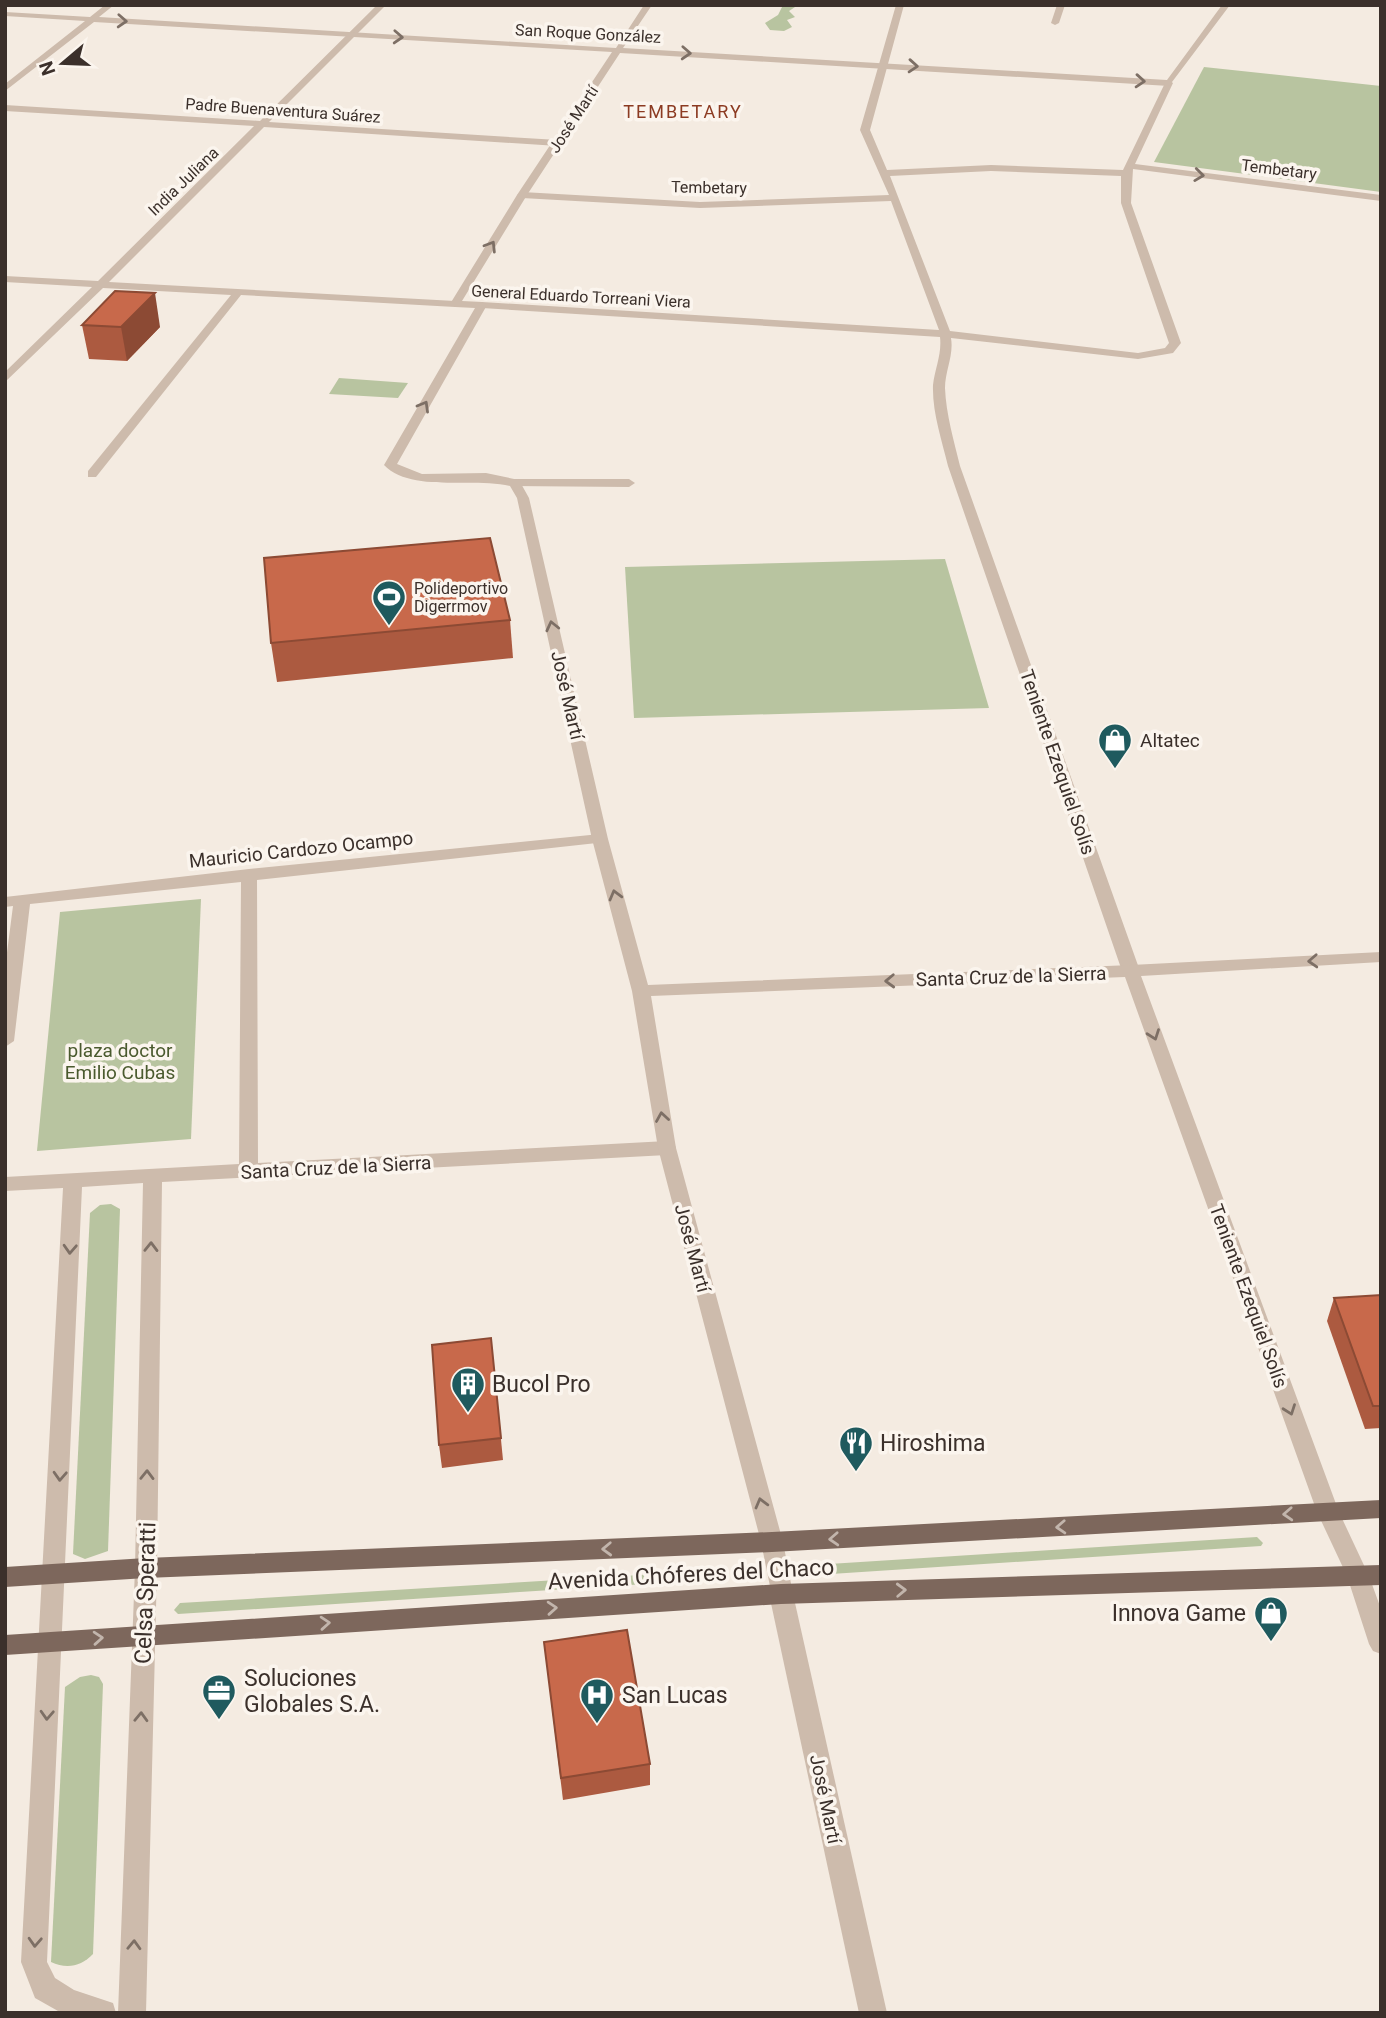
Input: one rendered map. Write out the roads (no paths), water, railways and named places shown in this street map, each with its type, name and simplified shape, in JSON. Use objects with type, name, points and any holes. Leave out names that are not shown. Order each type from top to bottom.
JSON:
[{"type":"main road","name":"Avenida Chóferes del Chaco","points":[[5,1577],[146,1568],[772,1542],[1381,1509]]},
{"type":"main road","name":"Avenida Chóferes del Chaco","points":[[5,1645],[781,1594],[1369,1576]]},
{"type":"street","points":[[5,88],[110,5]]},
{"type":"street","name":"India Juliana","points":[[5,379],[382,5]]},
{"type":"street","name":"José Martí","points":[[455,304],[522,195],[648,5]]},
{"type":"street","name":"Teniente Ezequiel Solís","points":[[900,5],[865,130],[895,198],[946,334],[947,348],[939,386],[944,426],[954,466],[1130,971],[1328,1512],[1369,1576],[1381,1644]]},
{"type":"street","points":[[1055,23],[1061,5]]},
{"type":"street","points":[[1129,170],[1169,83],[1226,5]]},
{"type":"street","name":"San Roque González","points":[[5,14],[885,64],[1169,83]]},
{"type":"street","name":"Padre Buenaventura Suárez","points":[[5,108],[558,143]]},
{"type":"street","name":"Tembetary","points":[[883,173],[991,168],[1129,170],[1381,198]]},
{"type":"street","name":"General Eduardo Torreani Viera","points":[[5,279],[240,290],[946,334],[1122,355],[1154,355],[1169,351],[1175,343],[1126,203],[1129,170]]},
{"type":"street","name":"Tembetary","points":[[522,195],[700,205],[895,198]]},
{"type":"street","points":[[92,474],[240,290]]},
{"type":"street","points":[[482,305],[390,465],[400,474],[418,479],[485,477],[515,483],[629,483]]},
{"type":"street","name":"José Martí","points":[[515,483],[523,498],[600,839],[641,991],[667,1148],[772,1542],[781,1594],[873,2013]]},
{"type":"street","name":"Mauricio Cardozo Ocampo","points":[[14,901],[249,874],[600,839]]},
{"type":"street","points":[[248,1172],[249,874]]},
{"type":"street","points":[[5,1041],[14,901]]},
{"type":"street","name":"Santa Cruz de la Sierra","points":[[641,991],[1130,971],[1381,957]]},
{"type":"street","name":"Santa Cruz de la Sierra","points":[[5,1184],[667,1148]]},
{"type":"street","name":"Celsa Speratti","points":[[132,2013],[146,1568],[153,1174]]},
{"type":"street","points":[[73,1180],[34,1962],[45,1988],[68,2001],[103,2013]]},
{"type":"place","name":"Polideportivo Digerrmov","points":[[389,627]]},
{"type":"place","name":"Altatec","points":[[1115,770]]},
{"type":"place","name":"Bucol Pro","points":[[468,1414]]},
{"type":"place","name":"Hiroshima","points":[[856,1473]]},
{"type":"place","name":"Innova Game","points":[[1271,1643]]},
{"type":"place","name":"Soluciones Globales S.A.","points":[[219,1721]]},
{"type":"place","name":"San Lucas","points":[[597,1725]]},
{"type":"district","name":"TEMBETARY","points":[[683,112]]},
{"type":"park label","name":"plaza doctor Emilio Cubas","points":[[120,1061]]}]
